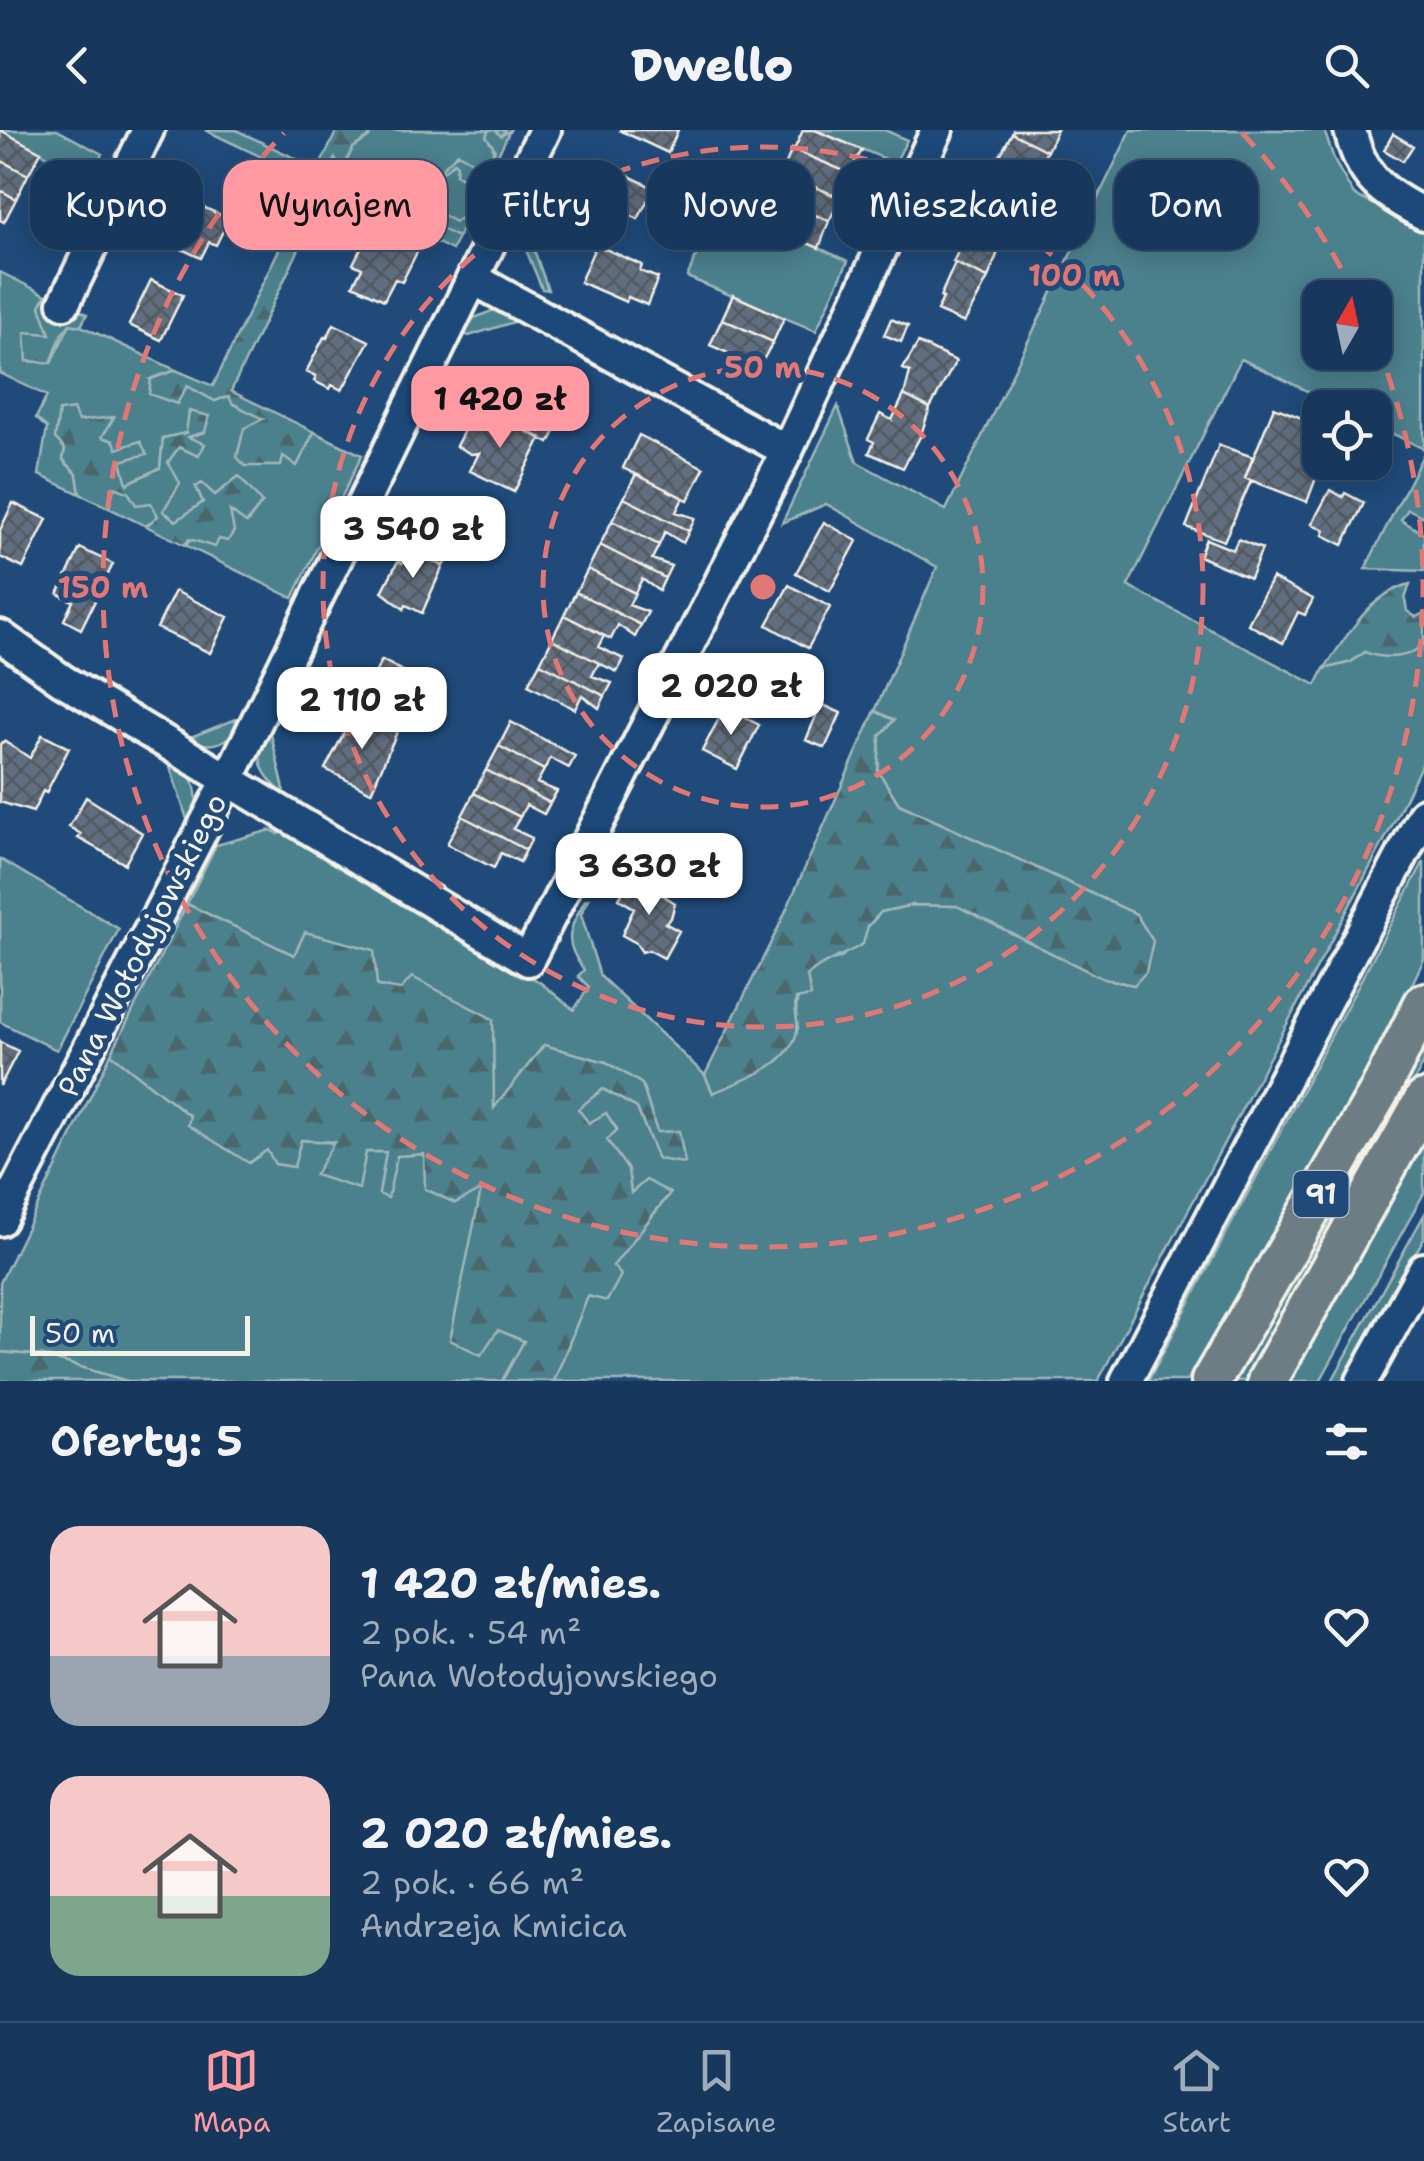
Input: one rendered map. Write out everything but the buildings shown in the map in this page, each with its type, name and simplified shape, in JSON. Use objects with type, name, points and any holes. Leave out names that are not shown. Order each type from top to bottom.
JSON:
[{"type":"main road","name":"91","points":[[1211,1381],[1380,1092],[1424,1003]]},
{"type":"main road","name":"91","points":[[1266,1381],[1424,1100]]},
{"type":"street","points":[[64,303],[148,130]]},
{"type":"street","name":"Pana Wołodyjowskiego","points":[[0,1220],[228,778],[545,130]]},
{"type":"street","points":[[0,636],[53,675],[528,960],[787,451],[937,130]]},
{"type":"street","points":[[1350,130],[1364,170],[1375,184],[1424,214]]},
{"type":"street","points":[[474,279],[787,451]]},
{"type":"street","points":[[1126,1381],[1424,814]]},
{"type":"street","points":[[1362,1381],[1424,1269]]},
{"type":"green space","points":[[0,130],[57,130],[102,154],[99,160],[55,160]]},
{"type":"green space","points":[[205,130],[236,130],[299,160],[268,160]]},
{"type":"green space","points":[[337,130],[370,130],[369,137],[353,148],[347,160],[323,160]]},
{"type":"green space","points":[[370,130],[505,130],[491,139],[490,160],[467,160],[467,168],[453,161],[456,174],[467,182],[467,212],[455,222],[447,218],[447,160],[347,160],[353,148],[369,137]]},
{"type":"green space","points":[[489,130],[501,136],[510,130],[495,160],[491,160],[495,149],[486,136]]},
{"type":"green space","points":[[815,130],[885,130],[907,140],[897,160],[888,160]]},
{"type":"green space","points":[[1131,130],[1324,130],[1335,162],[1354,195],[1424,228],[1424,449],[1392,433],[1392,390],[1305,390],[1241,359],[1128,586],[1316,685],[1324,669],[1351,662],[1365,652],[1416,650],[1424,640],[1424,759],[1098,1381],[554,1381],[588,1296],[670,1194],[631,1194],[628,1170],[606,1140],[617,1129],[606,1114],[589,1124],[577,1109],[602,1089],[637,1108],[658,1159],[657,1132],[642,1084],[606,1062],[494,1110],[400,991],[318,965],[187,904],[216,845],[271,830],[279,834],[283,827],[541,983],[574,1010],[589,987],[578,976],[584,970],[573,951],[570,935],[579,910],[589,899],[581,914],[600,976],[705,1075],[713,1093],[798,1028],[799,993],[810,973],[841,958],[881,912],[912,905],[957,906],[1104,979],[1134,985],[1136,914],[899,804],[878,771],[880,736],[894,720],[875,711],[937,567],[826,504],[782,523],[838,406],[857,462],[946,510],[1073,250],[1094,250],[1094,206],[1114,165],[1114,250],[1258,250],[1258,160],[1116,160]]},
{"type":"green space","points":[[458,153],[470,160],[467,160],[467,182],[456,174],[454,162],[447,168]]},
{"type":"green space","points":[[467,212],[467,218],[458,237],[447,232],[447,218],[455,222]]},
{"type":"green space","points":[[447,232],[458,237],[452,250],[447,248]]},
{"type":"green space","points":[[814,246],[848,261],[816,331],[687,277],[699,250],[814,250]]},
{"type":"green space","points":[[279,250],[299,250],[231,391],[314,432],[297,466],[283,456],[281,466],[245,466],[237,457],[244,428],[263,419],[232,403],[229,396],[215,401],[187,386],[177,404],[149,394],[151,379],[176,370],[213,386]]},
{"type":"green space","points":[[526,250],[534,250],[548,290],[542,289]]},
{"type":"green space","points":[[0,272],[46,295],[40,307],[51,334],[51,363],[70,324],[81,326],[176,370],[151,379],[187,386],[215,401],[229,395],[236,404],[263,419],[297,465],[314,432],[362,455],[293,598],[185,545],[229,510],[247,523],[262,503],[214,495],[196,487],[203,502],[177,521],[163,511],[168,462],[179,447],[198,455],[186,433],[163,438],[160,468],[126,484],[116,450],[102,437],[113,417],[65,449],[63,460],[77,474],[80,494],[39,475],[47,428],[36,418],[47,396],[0,373]]},
{"type":"green space","points":[[46,295],[87,314],[81,326],[70,324],[62,334],[51,363],[27,361],[25,332],[50,334],[40,306]]},
{"type":"green space","points":[[494,310],[520,315],[517,321],[469,336],[461,333],[472,319]]},
{"type":"green space","points":[[73,409],[78,421],[114,417],[102,437],[114,441],[117,449],[140,441],[147,454],[121,461],[127,484],[160,468],[163,438],[186,433],[189,411],[209,416],[205,432],[188,437],[205,444],[198,456],[179,447],[168,462],[180,483],[163,511],[176,521],[203,502],[196,487],[202,483],[215,495],[239,476],[262,503],[246,523],[230,511],[234,531],[228,541],[219,539],[215,547],[189,539],[185,545],[146,526],[158,516],[151,503],[136,505],[128,492],[114,487],[109,508],[80,494],[77,474],[63,459],[65,449],[55,438],[59,411]]},
{"type":"green space","points":[[1424,453],[1424,517],[1408,509],[1401,520],[1424,534],[1424,571],[1365,569]]},
{"type":"green space","points":[[114,486],[151,503],[159,517],[146,526],[109,508]]},
{"type":"green space","points":[[1410,584],[1405,599],[1407,611],[1416,617],[1424,613],[1424,638],[1415,651],[1398,656],[1365,652],[1351,662],[1324,669],[1371,607],[1395,589]]},
{"type":"green space","points":[[875,711],[894,720],[880,736],[878,771],[899,804],[1136,914],[1153,941],[1146,972],[1134,985],[1104,979],[957,906],[912,905],[881,912],[868,926],[863,944],[807,976],[811,996],[796,999],[797,1031],[785,1054],[763,1071],[713,1093],[705,1075],[779,926]]},
{"type":"green space","points":[[239,718],[243,721],[238,728],[220,743],[205,744],[188,738]]},
{"type":"green space","points":[[269,726],[284,789],[283,794],[261,763]]},
{"type":"green space","points":[[174,761],[195,787],[191,821],[187,819],[170,767]]},
{"type":"green space","points":[[0,859],[119,929],[57,1050],[0,1022]]},
{"type":"green space","points":[[1424,861],[1424,959],[1405,999],[1276,1235],[1187,1381],[1148,1381]]},
{"type":"green space","points":[[187,904],[294,955],[305,932],[374,950],[377,986],[400,990],[412,977],[493,1019],[494,1108],[544,1045],[606,1062],[642,1084],[657,1132],[679,1131],[685,1163],[658,1159],[637,1108],[603,1089],[578,1109],[589,1123],[606,1113],[617,1130],[607,1140],[628,1170],[631,1193],[646,1180],[670,1193],[613,1266],[621,1275],[607,1301],[588,1296],[554,1381],[502,1381],[524,1341],[498,1330],[481,1355],[450,1340],[481,1190],[455,1203],[425,1189],[424,1154],[397,1156],[388,1198],[379,1194],[386,1152],[366,1152],[359,1189],[315,1175],[334,1142],[301,1140],[294,1167],[275,1164],[267,1150],[249,1163],[188,1125],[190,1116],[111,1054]]},
{"type":"green space","points":[[1424,1042],[1424,1062],[1362,1182],[1249,1381],[1233,1381],[1332,1214]]},
{"type":"green space","points":[[111,1054],[191,1117],[267,1149],[301,1140],[336,1143],[316,1174],[366,1152],[387,1152],[379,1194],[397,1156],[425,1154],[482,1189],[498,1329],[524,1341],[502,1381],[127,1381],[43,1356],[0,1352],[0,1283]]},
{"type":"green space","points":[[1424,1139],[1424,1193],[1320,1381],[1285,1381],[1385,1215]]},
{"type":"green space","points":[[1424,1215],[1424,1238],[1345,1381],[1332,1381]]},
{"type":"green space","points":[[0,1352],[43,1356],[127,1381],[0,1381]]}]
